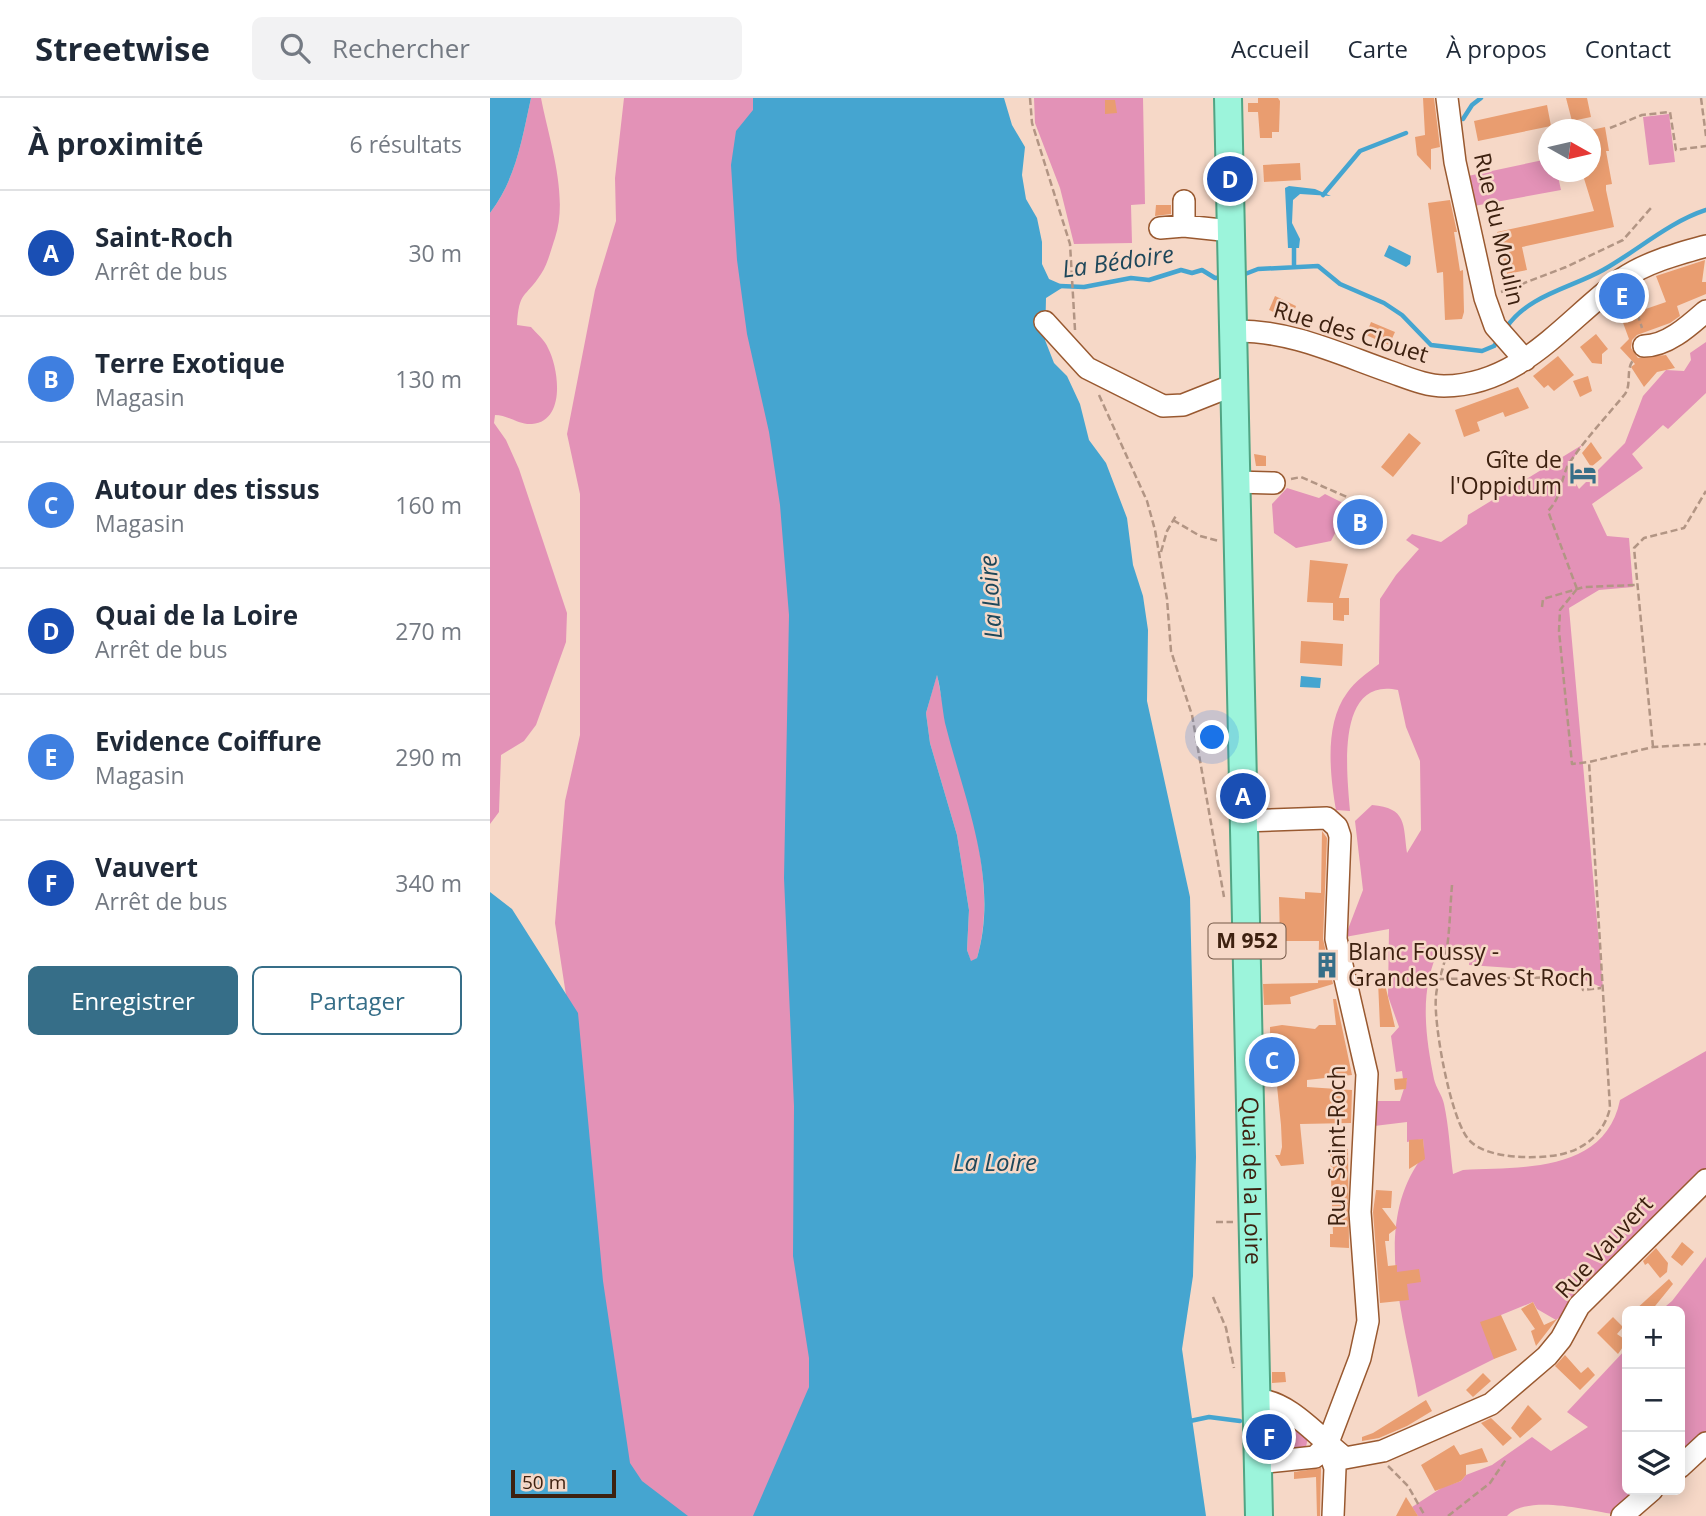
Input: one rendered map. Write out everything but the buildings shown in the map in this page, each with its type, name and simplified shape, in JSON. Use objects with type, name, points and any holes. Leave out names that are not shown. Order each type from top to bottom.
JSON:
[{"type":"main road","name":"M 952","points":[[1228,98],[1236,384]]},
{"type":"main road","name":"Quai de la Loire","points":[[1236,384],[1235,482],[1243,821],[1264,1462],[1259,1516]]},
{"type":"street","name":"Rue du Moulin","points":[[1447,98],[1455,162],[1485,298],[1502,334],[1525,360]]},
{"type":"street","points":[[1184,201],[1184,226]]},
{"type":"street","points":[[1160,228],[1184,226],[1232,259]]},
{"type":"street","name":"Rue des Clouet","points":[[1234,331],[1265,332],[1296,338],[1420,382],[1443,386],[1474,382],[1503,373],[1525,360],[1622,280],[1659,260],[1706,246]]},
{"type":"street","points":[[1644,346],[1658,344],[1681,332],[1706,311]]},
{"type":"street","points":[[1045,322],[1087,368],[1163,407],[1183,405],[1236,384]]},
{"type":"street","points":[[1235,482],[1274,483]]},
{"type":"street","name":"Rue Saint-Roch","points":[[1243,821],[1327,818],[1337,827],[1340,836],[1336,939],[1367,1074],[1360,1212],[1368,1321],[1360,1358],[1328,1445]]},
{"type":"street","name":"Rue Vauvert","points":[[1328,1445],[1345,1458],[1376,1453],[1491,1404],[1547,1356],[1561,1339],[1579,1306],[1706,1180]]},
{"type":"street","points":[[1260,1399],[1315,1429],[1328,1445],[1335,1468],[1333,1516]]},
{"type":"street","points":[[1685,1462],[1706,1443]]},
{"type":"street","points":[[1264,1462],[1315,1457],[1328,1445]]},
{"type":"street","points":[[1622,1516],[1646,1495]]},
{"type":"path","points":[[1030,98],[1032,123],[1065,221],[1074,275],[1074,301]]},
{"type":"path","points":[[1701,98],[1706,136]]},
{"type":"path","points":[[1610,128],[1642,116],[1670,112],[1676,150],[1706,146]]},
{"type":"path","points":[[1485,298],[1566,267],[1623,240],[1651,208]]},
{"type":"path","points":[[1577,589],[1566,552],[1548,511],[1560,494],[1570,462],[1594,428],[1625,394],[1628,366],[1644,346],[1635,303],[1622,280]]},
{"type":"path","points":[[1087,368],[1147,500],[1160,555],[1171,651],[1192,716],[1227,906]]},
{"type":"path","points":[[1274,483],[1301,477],[1356,501],[1349,517],[1357,521]]},
{"type":"path","points":[[1653,747],[1634,556],[1638,543],[1644,538],[1684,528],[1706,491]]},
{"type":"path","points":[[1160,555],[1177,514]]},
{"type":"path","points":[[1173,520],[1214,541]]},
{"type":"path","points":[[1542,607],[1543,599],[1577,589],[1637,584]]},
{"type":"path","points":[[1577,589],[1560,610],[1559,631],[1572,764],[1653,747],[1706,744]]},
{"type":"path","points":[[1452,884],[1446,954],[1436,993],[1436,1016],[1442,1061],[1465,1136],[1478,1147],[1490,1152],[1545,1156],[1574,1149],[1592,1140],[1608,1119],[1610,1089],[1589,762]]},
{"type":"path","points":[[1440,979],[1580,977],[1583,990],[1603,988]]},
{"type":"path","points":[[1216,1223],[1240,1222]]},
{"type":"path","points":[[1213,1297],[1226,1328],[1239,1386],[1244,1392],[1260,1399]]},
{"type":"path","points":[[1376,1453],[1403,1479],[1425,1516]]},
{"type":"path","points":[[1448,1516],[1490,1483],[1507,1458]]},
{"type":"shaded area","points":[[531,98],[541,98],[559,186],[559,222],[541,274],[521,300],[517,325],[531,327],[547,345],[555,368],[557,393],[550,414],[543,421],[527,424],[495,415],[494,423],[506,440],[519,469],[567,613],[566,642],[536,725],[524,741],[501,755],[499,812],[490,824],[490,213],[512,172]]},
{"type":"shaded area","points":[[624,98],[753,98],[754,110],[892,563],[809,1387],[789,1516],[598,1516],[582,1100],[555,923],[565,801],[580,735],[580,494],[567,434],[595,290],[616,221],[615,178]]},
{"type":"shaded area","points":[[1034,98],[1143,98],[1145,204],[1131,205],[1132,243],[1074,244],[1060,188],[1035,123]]},
{"type":"shaded area","points":[[1669,114],[1675,162],[1649,165],[1643,117]]},
{"type":"shaded area","points":[[1538,161],[1538,182],[1559,182],[1561,190],[1474,206],[1468,176]]},
{"type":"shaded area","points":[[1706,342],[1706,393],[1668,429],[1663,425],[1632,454],[1643,468],[1592,504],[1607,536],[1629,538],[1633,587],[1599,590],[1569,608],[1603,988],[1585,980],[1582,973],[1469,965],[1470,952],[1440,947],[1433,963],[1426,995],[1426,1029],[1435,1082],[1444,1104],[1453,1174],[1463,1170],[1535,1166],[1579,1153],[1597,1141],[1611,1124],[1620,1100],[1706,1051],[1706,1180],[1568,1311],[1556,1320],[1537,1309],[1533,1302],[1501,1315],[1494,1359],[1418,1397],[1400,1305],[1395,1241],[1398,1211],[1408,1182],[1424,1155],[1423,1139],[1407,1142],[1407,1122],[1366,1127],[1366,1101],[1400,1101],[1407,1079],[1403,1079],[1402,1071],[1396,1072],[1391,1036],[1399,1027],[1388,996],[1389,929],[1345,937],[1363,890],[1355,821],[1372,805],[1392,810],[1401,819],[1407,853],[1421,830],[1420,761],[1406,727],[1398,690],[1378,690],[1364,698],[1354,712],[1349,731],[1347,775],[1350,811],[1336,810],[1331,766],[1335,719],[1350,689],[1379,664],[1380,599],[1396,575],[1419,549],[1406,540],[1412,534],[1441,542],[1467,524],[1468,515],[1582,445],[1567,468],[1579,489],[1625,443],[1643,396],[1666,370],[1684,371],[1691,360],[1690,353]]},
{"type":"shaded area","points":[[1287,488],[1319,498],[1325,494],[1349,506],[1331,541],[1296,548],[1274,533],[1272,504]]},
{"type":"shaded area","points":[[937,674],[980,852],[984,888],[983,923],[977,958],[971,962],[967,950],[969,910],[957,835],[930,743],[926,713]]},
{"type":"shaded area","points":[[1706,1257],[1706,1443],[1685,1462],[1685,1306],[1666,1306]]},
{"type":"shaded area","points":[[1622,1353],[1622,1495],[1640,1495],[1613,1514],[1542,1505],[1516,1509],[1507,1516],[1418,1516],[1412,1507],[1443,1487],[1492,1465],[1532,1437],[1551,1451],[1588,1427],[1567,1412]]},
{"type":"shaded area","points":[[1281,1418],[1308,1437],[1306,1447],[1278,1449],[1275,1423]]},
{"type":"water","points":[[490,98],[531,98],[512,172],[490,213]]},
{"type":"water","name":"La Loire","points":[[753,98],[1004,98],[1012,125],[1025,147],[1022,175],[1026,199],[1037,218],[1042,242],[1042,264],[1049,279],[1065,286],[1046,298],[1045,340],[1054,363],[1067,376],[1080,404],[1089,440],[1106,463],[1127,518],[1133,565],[1143,596],[1148,630],[1147,701],[1190,897],[1196,1157],[1193,1276],[1182,1349],[1206,1516],[753,1516],[809,1387],[809,1358],[793,1256],[794,1106],[784,878],[789,615],[780,505],[769,432],[747,334],[737,260],[731,165],[736,131],[753,110]],"holes":[[[937,675],[945,723],[970,810],[982,869],[983,928],[977,958],[971,961],[967,950],[969,910],[957,835],[930,743],[926,713]]]},
{"type":"water","points":[[1289,186],[1315,189],[1331,196],[1300,194],[1293,200],[1292,223],[1300,239],[1299,248],[1288,248],[1285,188]]},
{"type":"water","points":[[1389,245],[1411,256],[1410,264],[1406,267],[1384,256]]},
{"type":"water","points":[[1301,676],[1321,678],[1320,688],[1300,687]]},
{"type":"water","points":[[490,892],[512,909],[578,1013],[603,1281],[630,1463],[642,1481],[688,1516],[490,1516]]},
{"type":"waterway","points":[[1463,119],[1472,105],[1481,98]]},
{"type":"waterway","points":[[1323,195],[1360,151],[1406,133]]},
{"type":"waterway","name":"La Bédoire","points":[[1506,328],[1515,317],[1538,300],[1603,270],[1666,229],[1706,210]]},
{"type":"waterway","points":[[1294,245],[1294,267]]},
{"type":"waterway","name":"La Bédoire","points":[[1240,276],[1258,269],[1318,266],[1340,284],[1384,303],[1402,315],[1431,345],[1482,351],[1494,346],[1498,341]]},
{"type":"waterway","name":"La Bédoire","points":[[1060,286],[1084,287],[1131,278],[1149,280],[1181,270],[1192,273],[1202,270],[1215,278],[1224,277]]},
{"type":"waterway","points":[[1190,1421],[1209,1417],[1240,1421]]},
{"type":"place","name":"Quai de la Loire","points":[[1230,179]]},
{"type":"place","name":"Evidence Coiffure","points":[[1622,296]]},
{"type":"place","name":"Gîte de l'Oppidum","points":[[1583,473]]},
{"type":"place","name":"Terre Exotique","points":[[1360,522]]},
{"type":"place","name":"Saint-Roch","points":[[1243,796]]},
{"type":"place","name":"Blanc Foussy - Grandes Caves St Roch","points":[[1327,965]]},
{"type":"place","name":"Autour des tissus","points":[[1272,1060]]},
{"type":"place","name":"Vauvert","points":[[1269,1437]]}]
